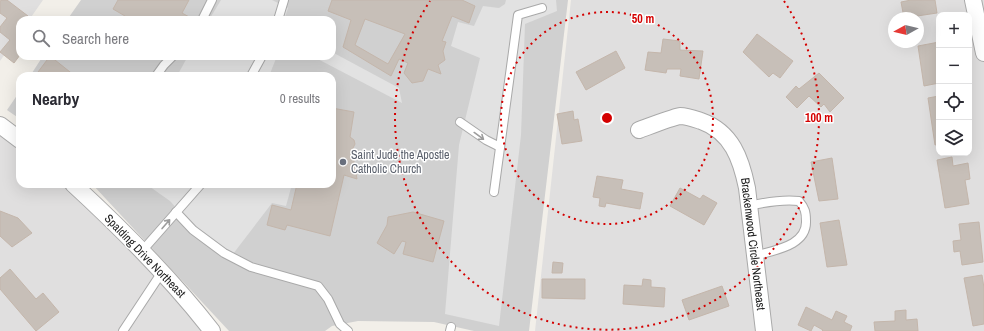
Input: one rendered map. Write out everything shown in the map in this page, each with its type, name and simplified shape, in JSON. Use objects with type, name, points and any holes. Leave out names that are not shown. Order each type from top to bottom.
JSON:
[{"type":"street","points":[[973,0],[984,53]]},
{"type":"street","name":"Brackenwood Circle Northeast","points":[[639,130],[680,116],[694,118],[710,124],[722,132],[737,154],[743,167],[749,206],[764,331]]},
{"type":"street","points":[[0,125],[16,137]]},
{"type":"street","name":"Spalding Drive Northeast","points":[[77,188],[106,214],[162,272],[212,331]]},
{"type":"lane","points":[[204,16],[212,0]]},
{"type":"lane","points":[[279,16],[284,0]]},
{"type":"lane","points":[[494,192],[518,15],[542,8]]},
{"type":"lane","points":[[159,72],[169,60]]},
{"type":"lane","points":[[253,72],[260,60]]},
{"type":"lane","points":[[460,122],[486,140],[500,147]]},
{"type":"lane","points":[[142,251],[197,188]]},
{"type":"lane","points":[[749,206],[787,200],[799,201],[806,210],[806,224],[803,235],[794,243],[755,256]]},
{"type":"lane","points":[[176,212],[193,230],[224,253],[251,267],[318,286],[328,299],[340,324],[348,331]]},
{"type":"lane","points":[[123,331],[162,272]]},
{"type":"shaded area","points":[[0,0],[43,0],[32,16],[16,16],[16,39],[0,61]]},
{"type":"shaded area","points":[[81,0],[568,0],[529,331],[474,331],[434,322],[358,321],[332,326],[325,331],[229,331],[96,188],[336,188],[336,72],[33,72],[40,60],[336,60],[336,16],[70,16]]},
{"type":"shaded area","points":[[221,0],[272,0],[288,8],[285,16],[211,16]]},
{"type":"shaded area","points":[[506,0],[556,0],[557,11],[525,24],[521,135],[499,326],[445,314],[459,145],[480,58],[451,46],[458,22],[474,26],[483,6],[499,8],[505,4]]},
{"type":"shaded area","points":[[571,0],[984,0],[984,331],[535,331]]},
{"type":"shaded area","points":[[336,54],[399,88],[402,103],[320,60],[336,60]]},
{"type":"shaded area","points":[[186,60],[275,60],[271,72],[179,72]]},
{"type":"shaded area","points":[[16,97],[16,116],[7,110]]},
{"type":"shaded area","points":[[0,122],[16,132],[16,188],[82,188],[184,287],[221,331],[0,331]]},
{"type":"shaded area","points":[[152,188],[291,188],[286,206],[272,203],[233,254],[188,221],[170,201]]},
{"type":"building","points":[[1,0],[7,0],[28,16],[16,16],[16,60],[14,63],[0,52],[10,40],[0,32],[0,27],[7,18],[0,13]]},
{"type":"building","points":[[118,0],[189,0],[182,13],[187,16],[125,16],[113,9]]},
{"type":"building","points":[[332,0],[462,0],[475,6],[469,23],[452,16],[442,41],[446,42],[443,51],[445,60],[438,65],[441,74],[428,69],[423,81],[412,83],[404,73],[408,63],[399,59],[391,76],[343,47],[351,20],[328,11]],"holes":[[[365,19],[405,34],[388,64],[355,45]]]},
{"type":"building","points":[[911,0],[935,0],[937,12],[924,15],[924,12],[903,12],[901,2]]},
{"type":"building","points":[[757,34],[793,61],[780,78],[773,73],[769,77],[743,52]]},
{"type":"building","points":[[663,39],[680,41],[680,50],[703,51],[699,79],[680,76],[681,69],[667,69],[666,73],[645,70],[648,52],[661,53]]},
{"type":"building","points":[[936,43],[936,84],[924,86],[918,48],[924,48],[924,45]]},
{"type":"building","points":[[616,51],[625,68],[586,90],[576,72]]},
{"type":"building","points":[[47,60],[55,60],[70,72],[38,72]]},
{"type":"building","points":[[819,73],[844,98],[830,112],[824,104],[821,107],[809,96],[797,108],[786,97],[796,86],[799,89]]},
{"type":"building","points":[[936,97],[935,145],[928,98]]},
{"type":"building","name":"Saint Jude the Apostle Catholic Church","points":[[336,109],[354,112],[350,137],[354,140],[355,144],[352,150],[357,179],[344,175],[330,236],[287,225],[285,230],[267,225],[272,205],[291,210],[296,188],[336,188]]},
{"type":"building","points":[[573,111],[574,120],[578,119],[582,141],[562,144],[557,114]]},
{"type":"building","points":[[952,157],[953,166],[968,163],[970,179],[965,180],[969,204],[945,208],[937,160]]},
{"type":"building","points":[[832,158],[838,199],[819,201],[811,162]]},
{"type":"building","points":[[597,176],[623,180],[621,189],[643,193],[640,209],[606,203],[605,207],[599,206],[600,198],[593,197]]},
{"type":"building","points":[[680,188],[700,199],[703,195],[717,203],[704,225],[670,206]]},
{"type":"building","points":[[0,211],[18,218],[32,233],[12,247],[0,236]]},
{"type":"building","points":[[413,212],[444,221],[433,262],[403,254],[406,242],[402,241],[394,254],[377,243],[387,225],[388,217]]},
{"type":"building","points":[[839,220],[847,265],[827,267],[820,223]]},
{"type":"building","points":[[979,222],[983,262],[962,265],[960,251],[954,252],[953,241],[961,240],[959,224]]},
{"type":"building","points":[[553,262],[563,263],[562,273],[552,273]]},
{"type":"building","points":[[10,269],[36,299],[43,293],[59,312],[36,331],[0,289],[0,278]]},
{"type":"building","points":[[982,275],[984,288],[984,324],[973,326],[964,278]]},
{"type":"building","points":[[542,279],[585,279],[585,299],[542,298]]},
{"type":"building","points":[[643,279],[651,280],[651,287],[665,288],[664,307],[623,304],[624,285],[642,286]]},
{"type":"building","points":[[722,286],[729,306],[689,320],[682,300]]},
{"type":"building","points":[[806,307],[832,320],[836,311],[847,316],[844,322],[852,326],[850,331],[822,331],[823,330],[814,325],[811,331],[798,325]]},
{"type":"building","points":[[906,310],[906,320],[917,319],[918,331],[875,331],[874,322],[895,321],[895,311]]},
{"type":"place","name":"Saint Jude the Apostle Catholic Church","points":[[343,162]]}]
